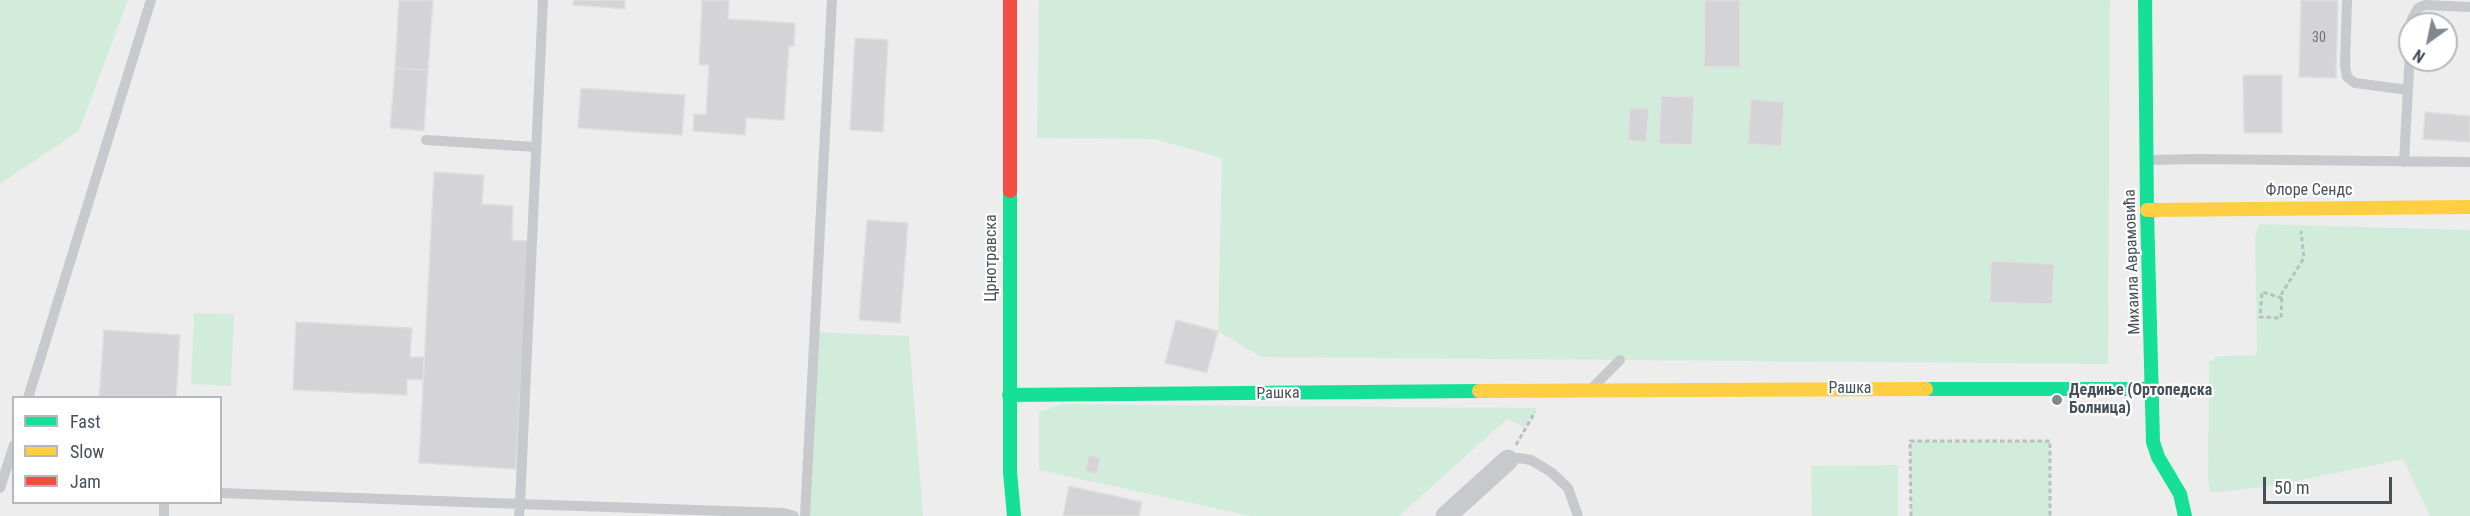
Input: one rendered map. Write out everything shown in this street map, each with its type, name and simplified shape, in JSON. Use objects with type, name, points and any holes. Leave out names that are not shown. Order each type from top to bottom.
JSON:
[{"type":"street","name":"Црнотравска","points":[[1010,0],[1009,395],[1010,472],[1014,516]]},
{"type":"street","name":"Михаила Аврамовића","points":[[2145,0],[2147,210],[2154,450],[2175,485],[2185,516]]},
{"type":"street","name":"Флоре Сендс","points":[[2147,210],[2470,207]]},
{"type":"street","name":"Рашка","points":[[1009,395],[1590,390],[2152,389]]},
{"type":"street","points":[[1446,516],[1508,460]]},
{"type":"lane","points":[[29,396],[151,0]]},
{"type":"lane","points":[[519,516],[543,0]]},
{"type":"lane","points":[[805,516],[832,0]]},
{"type":"lane","points":[[2347,0],[2345,65],[2348,77],[2355,83],[2408,90]]},
{"type":"lane","points":[[2416,12],[2425,4],[2470,7]]},
{"type":"lane","points":[[2404,162],[2409,72]]},
{"type":"lane","points":[[426,140],[536,147]]},
{"type":"lane","points":[[2147,160],[2470,162]]},
{"type":"lane","points":[[1590,390],[1620,360]]},
{"type":"lane","points":[[0,488],[9,473],[12,456]]},
{"type":"lane","points":[[1508,460],[1519,458],[1531,460],[1551,472],[1568,488],[1578,516]]},
{"type":"lane","points":[[222,494],[784,513],[794,516]]},
{"type":"path","points":[[2282,298],[2262,292],[2260,317],[2281,318],[2282,298],[2282,293],[2304,258],[2299,208]]},
{"type":"path","points":[[1508,460],[1547,391]]},
{"type":"path","points":[[1911,516],[1911,441],[2050,441],[2050,516]]},
{"type":"green space","points":[[0,0],[128,0],[79,131],[0,184]]},
{"type":"green space","points":[[1039,0],[2110,0],[2108,364],[1261,357],[1218,331],[1222,158],[1154,139],[1037,138]]},
{"type":"green space","points":[[2259,224],[2470,230],[2470,516],[2430,516],[2403,459],[2272,486],[2210,493],[2208,479],[2209,362],[2219,356],[2257,355],[2255,236]]},
{"type":"green space","points":[[194,313],[234,314],[231,386],[191,384]]},
{"type":"green space","points":[[814,332],[909,336],[923,516],[804,516]]},
{"type":"green space","points":[[1063,404],[1538,408],[1524,427],[1507,419],[1399,516],[1251,516],[1039,470],[1039,412]]},
{"type":"green space","points":[[1910,441],[2050,441],[2050,516],[1911,516]]},
{"type":"green space","points":[[1898,465],[1898,516],[1812,516],[1811,466]]},
{"type":"building","points":[[399,0],[433,0],[428,70],[395,68]]},
{"type":"building","points":[[574,0],[625,0],[625,9],[573,5]]},
{"type":"building","points":[[702,0],[729,0],[728,19],[795,23],[794,46],[789,46],[784,120],[746,118],[745,135],[693,131],[694,114],[706,115],[709,65],[699,65]]},
{"type":"building","points":[[1705,0],[1740,0],[1740,67],[1704,67]]},
{"type":"building","points":[[2301,0],[2338,0],[2336,78],[2299,77]]},
{"type":"building","points":[[855,38],[888,40],[883,132],[850,130]]},
{"type":"building","points":[[395,68],[428,70],[424,131],[390,128]]},
{"type":"building","points":[[2243,75],[2282,75],[2282,133],[2244,133]]},
{"type":"building","points":[[581,88],[685,95],[682,135],[578,128]]},
{"type":"building","points":[[1661,96],[1694,97],[1692,145],[1659,144]]},
{"type":"building","points":[[1751,99],[1784,102],[1781,146],[1748,144]]},
{"type":"building","points":[[1630,108],[1649,109],[1646,142],[1628,140]]},
{"type":"building","points":[[2425,112],[2470,116],[2470,142],[2423,139]]},
{"type":"building","points":[[434,172],[484,175],[482,204],[513,206],[512,240],[529,241],[516,469],[419,463]]},
{"type":"building","points":[[867,220],[908,223],[900,323],[859,320]]},
{"type":"building","points":[[1991,261],[2054,264],[2052,304],[1990,302]]},
{"type":"building","points":[[1176,320],[1218,331],[1207,373],[1165,363]]},
{"type":"building","points":[[296,322],[412,328],[410,357],[424,357],[423,380],[407,379],[407,395],[293,390]]},
{"type":"building","points":[[104,330],[180,335],[176,396],[99,396]]},
{"type":"building","points":[[1089,455],[1100,458],[1097,474],[1085,471]]},
{"type":"building","points":[[1069,486],[1142,502],[1139,516],[1063,516]]},
{"type":"traffic: fast","points":[[2145,0],[2147,210],[2153,442],[2158,457],[2180,494],[2185,516]]},
{"type":"traffic: fast","points":[[1010,191],[1010,472],[1014,516]]},
{"type":"traffic: fast","points":[[1926,389],[2152,389]]},
{"type":"traffic: fast","points":[[1009,395],[1479,391]]},
{"type":"traffic: slow","points":[[2147,210],[2470,207]]},
{"type":"traffic: slow","points":[[1479,391],[1926,389]]},
{"type":"traffic: jam","points":[[1010,0],[1010,191]]},
{"type":"place","name":"Дедиње (Ортопедска Болница)","points":[[2057,400]]}]
